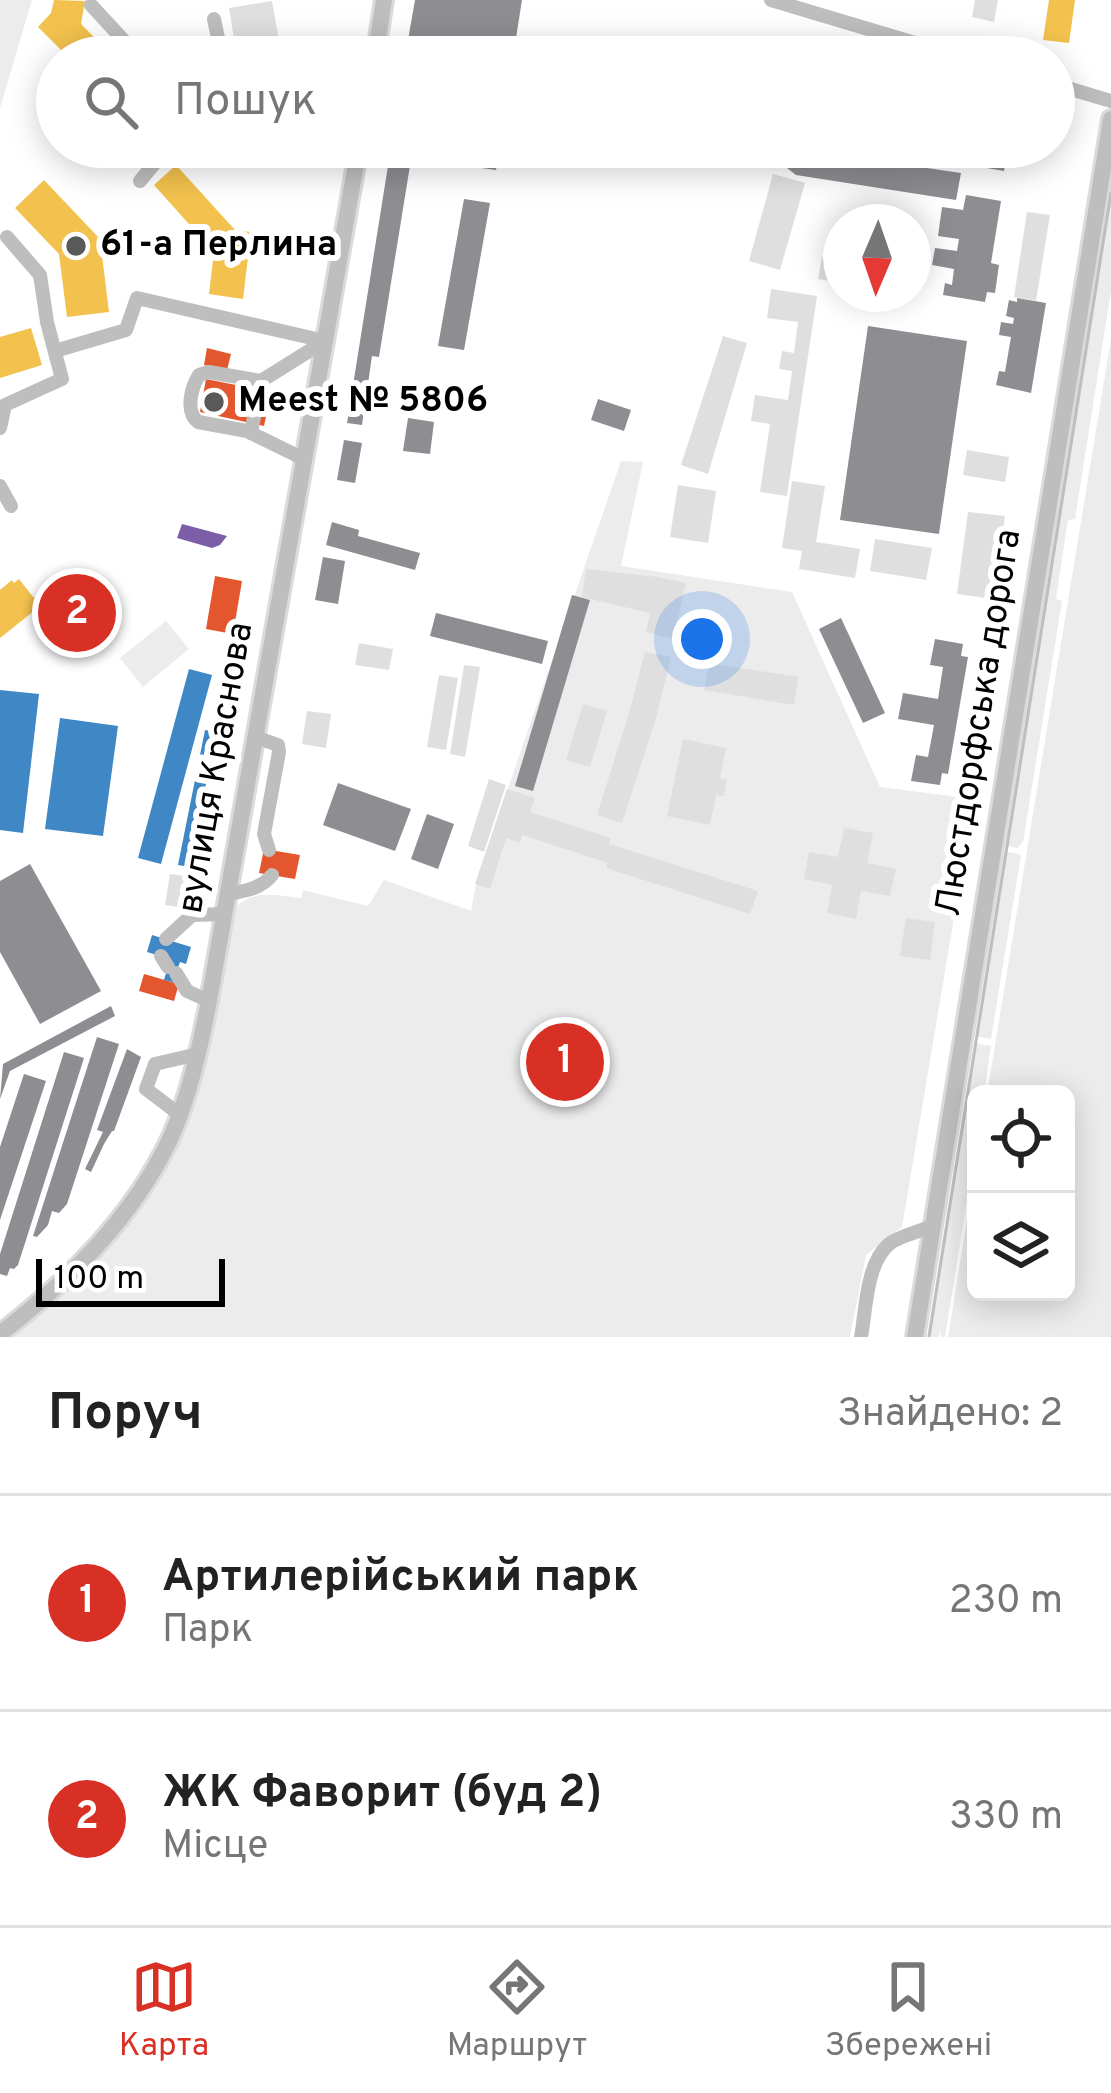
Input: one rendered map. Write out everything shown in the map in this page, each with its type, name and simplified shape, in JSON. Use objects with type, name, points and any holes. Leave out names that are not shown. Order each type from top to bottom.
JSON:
[{"type":"main road","points":[[378,36],[385,0]]},
{"type":"main road","name":"Люстдорфська дорога","points":[[915,1337],[1111,119]]},
{"type":"main road","name":"вулиця Краснова","points":[[0,1334],[47,1298],[111,1232],[170,1138],[198,1054],[355,168]]},
{"type":"street","points":[[771,0],[892,36]]},
{"type":"street","points":[[91,5],[120,36]]},
{"type":"street","points":[[214,19],[218,36]]},
{"type":"street","points":[[1075,90],[1111,101]]},
{"type":"street","points":[[140,181],[151,168]]},
{"type":"street","points":[[0,428],[5,405],[62,379],[40,275],[7,237]]},
{"type":"street","points":[[55,350],[126,330],[138,296],[325,341]]},
{"type":"street","points":[[243,431],[261,381],[325,341]]},
{"type":"street","points":[[261,381],[209,372],[199,375],[194,383],[192,418],[243,431],[304,459]]},
{"type":"street","points":[[0,487],[11,506]]},
{"type":"street","points":[[239,829],[267,842],[280,752],[272,741],[255,737]]},
{"type":"street","points":[[228,894],[264,884],[272,875]]},
{"type":"street","points":[[166,939],[192,915],[224,914]]},
{"type":"street","points":[[168,965],[187,991],[209,1001]]},
{"type":"street","points":[[179,1114],[146,1089],[154,1064],[198,1054]]},
{"type":"street","points":[[861,1337],[874,1268],[881,1255],[889,1244],[932,1226]]},
{"type":"shaded area","points":[[0,0],[32,0],[0,108]]},
{"type":"shaded area","points":[[1111,178],[1111,291],[1075,519],[1068,520],[1056,599],[1062,601],[1023,842],[1017,848],[1005,845]]},
{"type":"shaded area","points":[[1111,339],[1111,1337],[948,1337],[967,1220],[967,1301],[1075,1301],[1075,1085],[988,1085]]},
{"type":"shaded area","points":[[621,461],[643,462],[621,566],[792,592],[880,787],[974,799],[902,1227],[866,1255],[850,1337],[13,1337],[74,1284],[155,1177],[229,914],[237,906],[261,895],[301,898],[303,890],[368,906],[384,880],[471,911],[477,878]]},
{"type":"shaded area","points":[[166,621],[189,649],[143,687],[120,658]]},
{"type":"shaded area","points":[[1003,855],[1021,855],[991,1039],[975,1036]]},
{"type":"shaded area","points":[[974,1043],[991,1046],[985,1085],[967,1085]]},
{"type":"shaded area","points":[[967,1087],[967,1200],[945,1337],[940,1330],[938,1337],[927,1337]]},
{"type":"building: Житло","points":[[54,0],[85,1],[81,24],[93,36],[47,36],[38,27],[51,13]]},
{"type":"building: Житло","points":[[1049,0],[1075,0],[1070,36],[1044,36]]},
{"type":"building: Житло","points":[[179,168],[235,230],[251,232],[243,299],[209,294],[214,252],[154,185]]},
{"type":"building: Житло","name":"61-а Перлина","points":[[44,180],[100,239],[109,312],[67,317],[59,254],[15,208]]},
{"type":"building: Житло","points":[[31,328],[42,365],[0,378],[0,337]]},
{"type":"building: Житло","points":[[19,579],[33,597],[59,599],[75,586],[106,623],[83,649],[49,608],[39,607],[0,638],[0,590]]},
{"type":"building: Торгівля","points":[[207,348],[231,354],[227,370],[204,365]]},
{"type":"building: Торгівля","points":[[206,379],[271,392],[264,426],[200,412]]},
{"type":"building: Торгівля","points":[[215,576],[242,581],[233,634],[206,629]]},
{"type":"building: Торгівля","points":[[264,849],[300,855],[295,879],[259,873]]},
{"type":"building: Торгівля","points":[[144,974],[179,984],[174,1001],[139,991]]},
{"type":"building: Офіси","points":[[182,524],[227,536],[212,548],[177,538]]},
{"type":"building: Школи","points":[[189,669],[212,675],[161,864],[138,858]]},
{"type":"building: Школи","points":[[0,690],[39,694],[23,833],[0,830]]},
{"type":"building: Школи","points":[[60,718],[118,726],[103,836],[45,829]]},
{"type":"building: Школи","points":[[205,730],[216,732],[190,867],[178,865]]},
{"type":"building: Школи","points":[[152,935],[191,947],[173,982],[164,980],[170,959],[147,952]]},
{"type":"building: Промзона","points":[[415,0],[522,0],[516,36],[409,36]]},
{"type":"building: Промзона","points":[[388,168],[410,168],[379,357],[372,356],[362,425],[347,423]]},
{"type":"building: Промзона","points":[[787,168],[927,168],[961,173],[956,200],[796,175]]},
{"type":"building: Промзона","points":[[966,195],[1001,201],[991,263],[999,265],[995,293],[987,292],[985,302],[943,295],[945,283],[952,285],[954,269],[932,265],[935,248],[957,251],[959,239],[938,236],[942,207],[963,210]]},
{"type":"building: Промзона","points":[[464,199],[490,203],[464,350],[438,346]]},
{"type":"building: Промзона","points":[[1017,298],[1046,303],[1031,393],[996,385],[999,371],[1005,372],[1011,337],[999,335],[1001,322],[1013,324],[1014,318],[1006,316],[1009,300],[1017,302]]},
{"type":"building: Промзона","points":[[868,326],[967,341],[939,534],[840,520]]},
{"type":"building: Промзона","points":[[598,399],[631,410],[624,431],[591,420]]},
{"type":"building: Промзона","points":[[408,418],[434,422],[430,454],[403,451]]},
{"type":"building: Промзона","points":[[344,440],[362,443],[355,483],[337,480]]},
{"type":"building: Промзона","points":[[332,522],[359,530],[358,536],[420,553],[415,570],[326,545]]},
{"type":"building: Промзона","points":[[323,557],[345,561],[338,604],[315,600]]},
{"type":"building: Промзона","points":[[572,595],[590,600],[533,791],[515,786]]},
{"type":"building: Промзона","points":[[436,613],[548,641],[542,664],[430,636]]},
{"type":"building: Промзона","points":[[841,618],[885,713],[863,723],[819,629]]},
{"type":"building: Промзона","points":[[935,639],[963,644],[961,656],[968,657],[948,774],[942,773],[940,785],[911,781],[916,755],[928,757],[934,725],[898,719],[903,693],[938,699],[943,667],[930,665]]},
{"type":"building: Промзона","points":[[338,783],[411,809],[395,851],[323,825]]},
{"type":"building: Промзона","points":[[427,814],[454,824],[438,869],[411,859]]},
{"type":"building: Промзона","points":[[30,864],[101,991],[40,1024],[0,952],[0,881]]},
{"type":"building: Промзона","points":[[111,1006],[115,1016],[10,1071],[0,1099],[3,1064]]},
{"type":"building: Промзона","points":[[97,1037],[119,1044],[67,1204],[59,1213],[52,1211],[48,1225],[33,1236]]},
{"type":"building: Промзона","points":[[127,1049],[141,1057],[114,1131],[91,1172],[85,1169],[103,1132],[97,1130]]},
{"type":"building: Промзона","points":[[64,1052],[84,1058],[18,1265],[7,1276],[0,1274],[0,1254]]},
{"type":"building: Промзона","points":[[24,1074],[46,1081],[0,1220],[0,1147]]},
{"type":"building: Інше","points":[[975,0],[998,0],[994,22],[972,17]]},
{"type":"building: Інше","points":[[272,1],[278,36],[234,36],[229,8]]},
{"type":"building: Інше","points":[[773,174],[805,183],[780,270],[749,261]]},
{"type":"building: Інше","points":[[1027,212],[1050,215],[1036,301],[1014,297]]},
{"type":"building: Інше","points":[[771,289],[817,296],[787,496],[760,492],[770,424],[751,421],[755,395],[788,400],[792,371],[779,369],[782,351],[794,353],[798,322],[767,318]]},
{"type":"building: Інше","points":[[723,336],[747,343],[708,474],[681,465]]},
{"type":"building: Інше","points":[[967,450],[1009,457],[1005,482],[963,475]]},
{"type":"building: Інше","points":[[792,481],[825,486],[816,542],[860,549],[855,578],[799,569],[802,551],[782,548]]},
{"type":"building: Інше","points":[[678,485],[716,491],[708,543],[670,537]]},
{"type":"building: Інше","points":[[968,512],[1005,516],[993,599],[957,594]]},
{"type":"building: Інше","points":[[875,539],[932,548],[926,580],[870,571]]},
{"type":"building: Інше","points":[[586,569],[686,583],[673,639],[646,632],[650,613],[582,597]]},
{"type":"building: Інше","points":[[359,643],[393,649],[389,670],[355,665]]},
{"type":"building: Інше","points":[[645,652],[671,657],[622,823],[597,815]]},
{"type":"building: Інше","points":[[709,663],[798,677],[794,705],[704,690]]},
{"type":"building: Інше","points":[[464,665],[480,667],[465,757],[450,754]]},
{"type":"building: Інше","points":[[439,675],[458,678],[446,750],[427,747]]},
{"type":"building: Інше","points":[[583,704],[607,711],[590,767],[566,760]]},
{"type":"building: Інше","points":[[307,711],[331,714],[326,748],[302,744]]},
{"type":"building: Інше","points":[[683,739],[726,748],[720,778],[727,779],[724,796],[716,795],[710,825],[667,816]]},
{"type":"building: Інше","points":[[489,779],[506,785],[484,852],[468,846]]},
{"type":"building: Інше","points":[[507,789],[535,798],[530,812],[611,838],[609,844],[758,891],[750,914],[606,868],[608,863],[522,835],[520,843],[506,838],[490,889],[475,884]]},
{"type":"building: Інше","points":[[844,828],[873,833],[867,863],[896,869],[890,896],[861,891],[856,919],[827,913],[832,885],[804,879],[809,852],[838,857]]},
{"type":"building: Інше","points":[[170,874],[190,877],[185,908],[165,905]]},
{"type":"building: Інше","points":[[906,918],[935,922],[930,960],[900,956]]},
{"type":"tram line","points":[[929,1337],[1111,193]]},
{"type":"place","name":"61-а Перлина","points":[[76,246]]},
{"type":"place","name":"Meest № 5806","points":[[214,402]]},
{"type":"place","name":"ЖК Фаворит (буд 2)","points":[[77,613]]},
{"type":"place","name":"Артилерійський парк","points":[[565,1062]]}]
